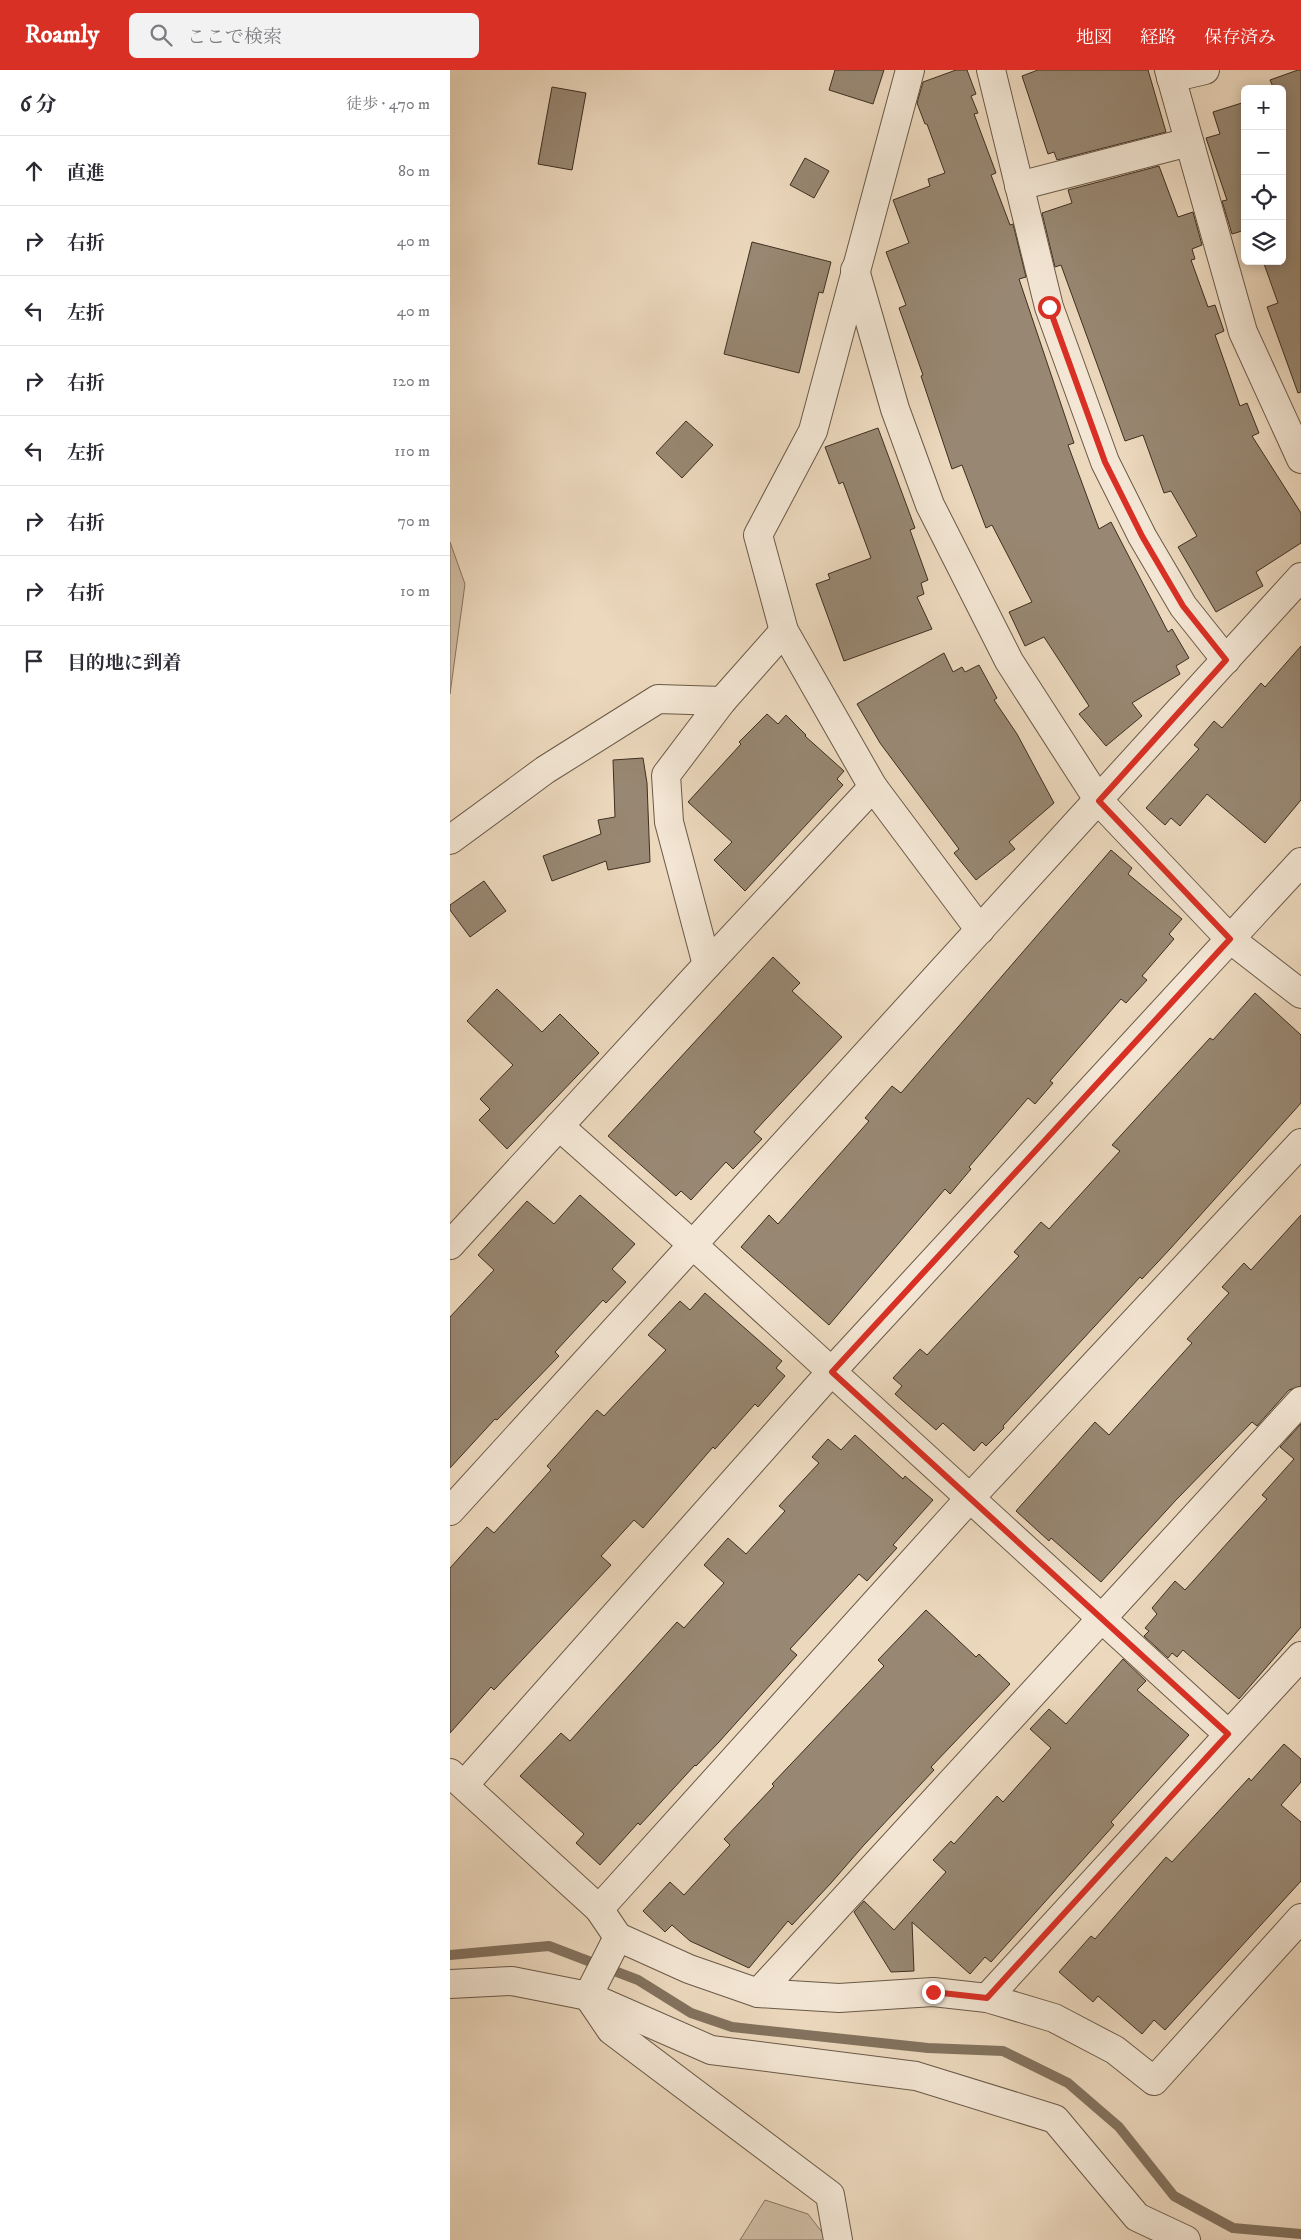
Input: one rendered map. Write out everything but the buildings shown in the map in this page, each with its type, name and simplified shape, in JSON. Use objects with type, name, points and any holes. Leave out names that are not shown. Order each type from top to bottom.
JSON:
[{"type":"street","points":[[910,70],[813,431],[758,535],[784,631],[873,787],[980,930]]},
{"type":"street","points":[[991,70],[1049,307],[1105,462],[1142,536],[1183,606],[1226,660]]},
{"type":"street","points":[[1205,70],[1170,74],[1243,332],[1301,459]]},
{"type":"street","points":[[1020,186],[1189,142]]},
{"type":"street","points":[[855,270],[895,408],[930,505],[1009,661],[1099,801],[1230,939],[1301,994]]},
{"type":"street","points":[[450,1511],[692,1244],[1099,801],[1301,577]]},
{"type":"street","points":[[707,965],[669,822],[666,775],[722,701],[784,631]]},
{"type":"street","points":[[450,840],[545,770],[658,699],[722,701]]},
{"type":"street","points":[[450,1245],[873,787]]},
{"type":"street","points":[[1301,862],[457,1779],[599,1909],[615,1942],[758,1993],[840,1998],[933,1992],[987,1998],[1054,2018],[1115,2050],[1154,2081],[1301,1918]]},
{"type":"street","points":[[559,1126],[692,1244],[1228,1734]]},
{"type":"street","points":[[599,1909],[970,1499],[1301,1144]]},
{"type":"street","points":[[758,1993],[1301,1401]]},
{"type":"street","points":[[987,1998],[1301,1656]]},
{"type":"street","points":[[591,1989],[615,1942]]},
{"type":"street","points":[[450,1984],[512,1981],[591,1989],[711,2050],[916,2076],[1055,2118],[1137,2217],[1186,2240]]},
{"type":"street","points":[[591,1989],[611,2030],[830,2195],[838,2240]]},
{"type":"shaded area","points":[[450,542],[465,584],[450,694]]},
{"type":"shaded area","points":[[765,2200],[808,2214],[828,2240],[740,2240]]},
{"type":"waterway","points":[[450,1955],[549,1946],[638,1980],[691,2013],[732,2027],[928,2048],[1003,2051],[1068,2083],[1119,2127],[1174,2196],[1233,2228],[1301,2234]]},
{"type":"route","points":[[933,1992],[987,1998],[1228,1734],[832,1372],[1230,939],[1099,801],[1226,660],[1183,606],[1142,536],[1105,462],[1049,307]]}]
